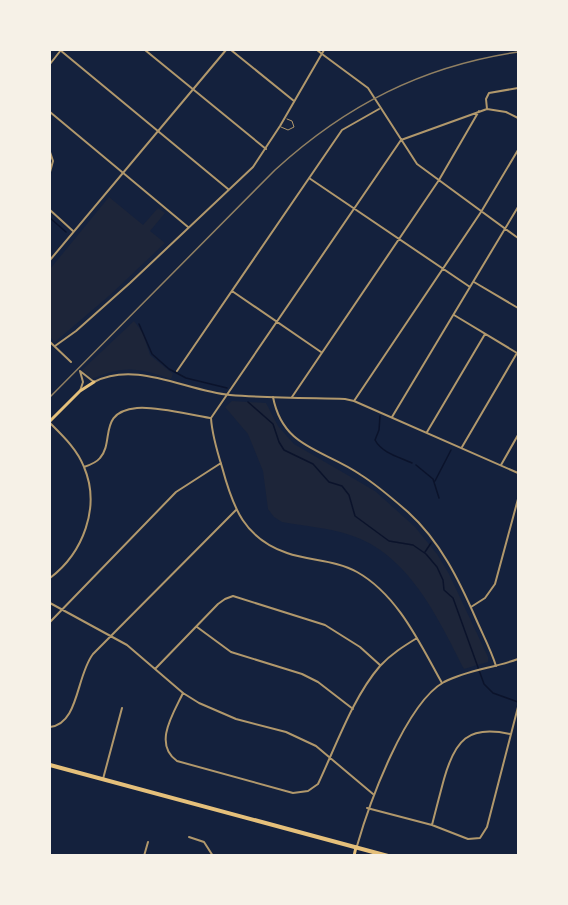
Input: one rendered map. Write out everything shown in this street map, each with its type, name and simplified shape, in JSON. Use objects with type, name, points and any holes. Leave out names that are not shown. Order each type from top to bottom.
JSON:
[{"type":"highway","points":[[50,765],[388,855]]},
{"type":"main road","points":[[50,422],[80,391],[94,382]]},
{"type":"main road","points":[[354,855],[356,847]]},
{"type":"street","points":[[50,64],[61,50],[228,189]]},
{"type":"street","points":[[145,50],[266,148]]},
{"type":"street","points":[[50,260],[226,50]]},
{"type":"street","points":[[231,50],[294,101]]},
{"type":"street","points":[[317,50],[368,88],[379,109],[417,164],[519,238]]},
{"type":"street","points":[[54,346],[76,331],[130,283],[253,167],[285,118],[324,50]]},
{"type":"street","points":[[357,50],[374,50]]},
{"type":"street","points":[[487,109],[486,99],[489,93],[519,88]]},
{"type":"street","points":[[177,371],[342,130],[379,109]]},
{"type":"street","points":[[442,683],[400,611],[369,581],[357,572],[274,548],[250,532],[236,510],[212,432],[212,418],[401,140],[487,109],[506,112],[519,118]]},
{"type":"street","points":[[291,398],[438,180],[479,111]]},
{"type":"street","points":[[50,112],[188,227]]},
{"type":"street","points":[[354,401],[481,212],[519,150]]},
{"type":"street","points":[[50,152],[53,161],[50,172]]},
{"type":"street","points":[[309,178],[470,287]]},
{"type":"street","points":[[392,417],[519,207]]},
{"type":"street","points":[[50,210],[73,231]]},
{"type":"street","points":[[474,282],[519,308]]},
{"type":"street","points":[[232,291],[321,352]]},
{"type":"street","points":[[454,315],[517,353],[462,447]]},
{"type":"street","points":[[427,432],[486,334]]},
{"type":"street","points":[[50,342],[71,362]]},
{"type":"street","points":[[80,391],[83,382],[80,371],[94,382],[105,377],[130,375],[227,395],[345,399],[392,417],[519,473]]},
{"type":"street","points":[[273,397],[275,410],[281,423],[296,440],[318,454],[360,474],[409,513],[445,557],[471,607],[496,666]]},
{"type":"street","points":[[84,467],[100,459],[110,422],[124,411],[145,407],[212,418]]},
{"type":"street","points":[[50,422],[74,448],[84,467],[89,486],[90,506],[85,533],[68,562],[50,578]]},
{"type":"street","points":[[501,465],[519,435]]},
{"type":"street","points":[[50,622],[176,492],[221,463]]},
{"type":"street","points":[[471,607],[485,598],[495,584],[519,498]]},
{"type":"street","points":[[50,727],[68,718],[86,663],[236,510]]},
{"type":"street","points":[[155,669],[225,599],[233,596],[325,625],[360,647],[380,665]]},
{"type":"street","points":[[50,603],[127,645],[183,693],[217,712],[297,736],[316,746],[373,794]]},
{"type":"street","points":[[197,627],[231,652],[293,671],[318,682],[353,709]]},
{"type":"street","points":[[183,693],[170,719],[165,740],[169,754],[177,761],[293,793],[302,793],[318,784],[353,709],[380,665],[397,650],[417,638]]},
{"type":"street","points":[[356,847],[373,794],[417,708],[429,694],[442,683],[474,671],[519,659]]},
{"type":"street","points":[[103,778],[122,708]]},
{"type":"street","points":[[367,808],[432,825],[468,839],[480,838],[487,827],[518,708]]},
{"type":"street","points":[[432,825],[450,758],[458,744],[479,732],[494,731],[511,734]]},
{"type":"street","points":[[189,837],[204,842],[213,855]]},
{"type":"street","points":[[144,855],[148,842]]},
{"type":"lane","points":[[280,126],[288,130],[294,127],[292,121],[285,118]]},
{"type":"shaded area","points":[[109,197],[143,225],[158,208],[165,213],[150,231],[165,243],[110,295],[55,342],[50,337],[50,269]]},
{"type":"shaded area","points":[[134,321],[143,333],[150,355],[173,374],[171,379],[140,370],[123,370],[92,379],[82,370]]},
{"type":"shaded area","points":[[232,401],[266,403],[278,426],[294,444],[375,491],[415,527],[437,554],[449,574],[488,657],[488,662],[464,669],[444,629],[419,590],[405,572],[371,544],[350,535],[282,522],[274,517],[268,509],[263,471],[248,434],[225,407]]},
{"type":"waterway","points":[[50,218],[66,232]]},
{"type":"waterway","points":[[139,324],[152,354],[169,369],[186,378],[227,388]]},
{"type":"waterway","points":[[248,402],[273,424],[284,450],[313,464],[329,482],[342,486],[349,495],[355,516],[389,541],[413,545],[426,554],[437,567],[443,580],[444,590],[453,598],[484,684],[493,693],[518,702]]},
{"type":"waterway","points":[[380,416],[379,430],[375,440],[386,451],[412,463]]},
{"type":"waterway","points":[[435,481],[451,450]]},
{"type":"waterway","points":[[416,465],[433,479],[439,498]]},
{"type":"waterway","points":[[425,552],[431,543]]},
{"type":"railway","points":[[50,397],[275,170],[330,126],[358,108],[418,78],[483,58],[518,52]]}]
